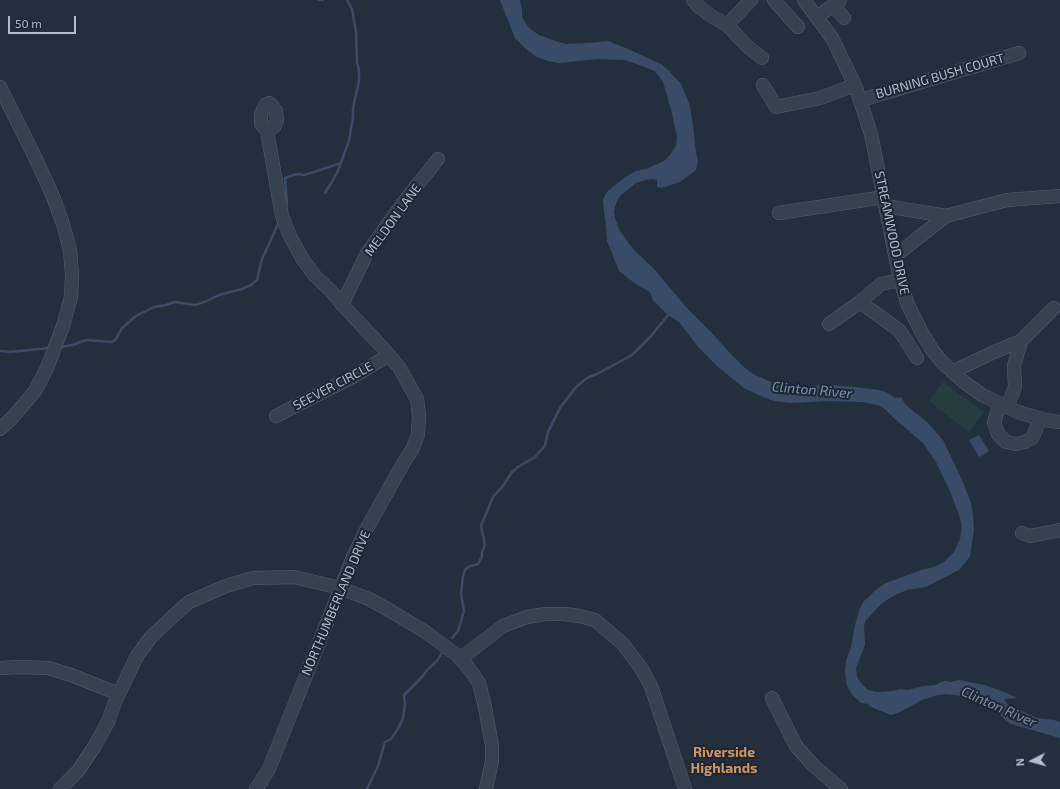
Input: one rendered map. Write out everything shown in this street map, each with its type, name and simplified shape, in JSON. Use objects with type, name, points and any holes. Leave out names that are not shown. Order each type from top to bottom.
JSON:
[{"type":"street","points":[[693,0],[711,16],[727,25],[749,48],[762,58]]},
{"type":"street","points":[[727,25],[751,0]]},
{"type":"street","points":[[774,0],[798,27]]},
{"type":"street","name":"STREAMWOOD DRIVE","points":[[804,0],[832,38],[855,85],[871,134],[900,280],[908,305],[922,332],[942,362],[964,382],[982,395],[1018,412],[1039,419],[1060,422]]},
{"type":"street","points":[[817,17],[836,3],[844,18]]},
{"type":"street","name":"BURNING BUSH COURT","points":[[860,100],[1019,53]]},
{"type":"street","name":"BURNING BUSH COURT","points":[[763,85],[776,107],[820,98],[855,85]]},
{"type":"street","points":[[0,87],[52,194],[63,224],[70,250],[72,275],[71,297],[63,326],[47,368],[35,391],[13,417],[0,429]]},
{"type":"street","name":"NORTHUMBERLAND DRIVE","points":[[256,789],[269,769],[353,557],[367,528],[413,448],[418,434],[420,416],[417,399],[399,366],[316,276],[302,258],[290,236],[282,216],[267,131]]},
{"type":"street","name":"MELDON LANE","points":[[342,305],[367,253],[406,199],[438,159]]},
{"type":"street","points":[[895,256],[946,216],[1007,200],[1060,196]]},
{"type":"street","points":[[779,213],[884,201],[946,216]]},
{"type":"street","points":[[829,324],[860,302],[881,284],[900,280]]},
{"type":"street","points":[[860,302],[900,331],[918,358]]},
{"type":"street","points":[[952,372],[1021,341],[1054,308]]},
{"type":"street","points":[[1021,341],[1014,366],[1015,387],[994,422],[998,434],[1006,442],[1016,444],[1025,442],[1032,438],[1039,419]]},
{"type":"street","name":"SEEVER CIRCLE","points":[[276,416],[356,375],[389,355]]},
{"type":"street","points":[[1022,533],[1030,536],[1060,530]]},
{"type":"street","points":[[60,789],[78,771],[94,747],[108,722],[137,656],[151,637],[171,618],[189,602],[226,586],[253,578],[294,577],[340,588],[369,599],[427,633],[458,656],[468,667],[479,683],[492,746],[492,761],[486,789]]},
{"type":"street","points":[[460,659],[503,626],[527,617],[546,614],[565,614],[595,620],[623,644],[641,668],[651,686],[685,789]]},
{"type":"street","points":[[0,668],[48,668],[119,694]]},
{"type":"street","points":[[772,698],[796,746],[814,766],[840,789]]},
{"type":"green space","points":[[943,382],[984,412],[969,432],[929,401]]},
{"type":"water","name":"Clinton River","points":[[500,0],[520,0],[523,19],[529,28],[539,35],[566,44],[608,41],[661,64],[681,84],[690,106],[698,162],[696,170],[680,182],[661,188],[657,187],[657,180],[653,179],[636,183],[618,199],[614,212],[615,218],[620,231],[633,249],[655,270],[686,307],[746,369],[755,375],[776,384],[855,387],[879,390],[886,392],[895,398],[901,397],[906,405],[927,422],[943,440],[971,503],[974,530],[970,556],[959,570],[926,587],[907,590],[893,596],[881,604],[866,620],[864,625],[865,645],[856,668],[857,677],[861,683],[868,690],[877,692],[900,689],[907,690],[936,685],[945,681],[951,682],[959,680],[984,685],[1017,698],[1004,699],[1009,707],[1020,710],[1037,718],[1060,722],[1060,738],[1011,724],[1000,714],[963,696],[946,694],[938,695],[922,700],[900,712],[891,715],[871,707],[868,704],[861,703],[853,696],[847,686],[845,672],[846,661],[851,647],[860,608],[864,601],[874,591],[886,583],[921,570],[934,567],[944,562],[954,552],[960,539],[962,526],[959,515],[950,491],[936,462],[923,443],[880,406],[862,402],[828,401],[790,403],[774,401],[744,388],[717,366],[698,347],[679,322],[668,315],[653,300],[650,292],[637,285],[619,271],[607,241],[603,200],[606,193],[625,177],[636,171],[646,169],[664,161],[676,146],[677,136],[663,82],[655,71],[624,60],[597,59],[559,63],[537,57],[527,50],[515,38]]},
{"type":"water","points":[[979,435],[989,451],[979,457],[969,440]]},
{"type":"waterway","points":[[325,193],[337,173],[349,141],[353,108],[359,81],[356,32],[352,9],[347,0]]},
{"type":"waterway","points":[[286,206],[285,178],[299,174],[308,174],[341,163]]},
{"type":"waterway","points":[[60,347],[73,345],[86,340],[112,342],[116,339],[122,328],[136,316],[154,307],[175,302],[195,305],[219,295],[251,285],[257,280],[262,259],[279,222]]},
{"type":"waterway","points":[[452,638],[458,631],[464,611],[461,594],[463,576],[465,570],[468,567],[478,564],[482,556],[485,545],[481,526],[493,497],[503,486],[512,472],[535,457],[542,449],[545,445],[548,432],[560,408],[576,387],[587,378],[632,355],[651,336],[668,315]]},
{"type":"waterway","points":[[0,351],[10,352],[49,348]]},
{"type":"waterway","points":[[367,789],[378,766],[385,742],[391,739],[403,718],[405,704],[404,695],[437,661],[441,654]]},
{"type":"district","name":"Riverside Highlands","points":[[724,760]]}]
